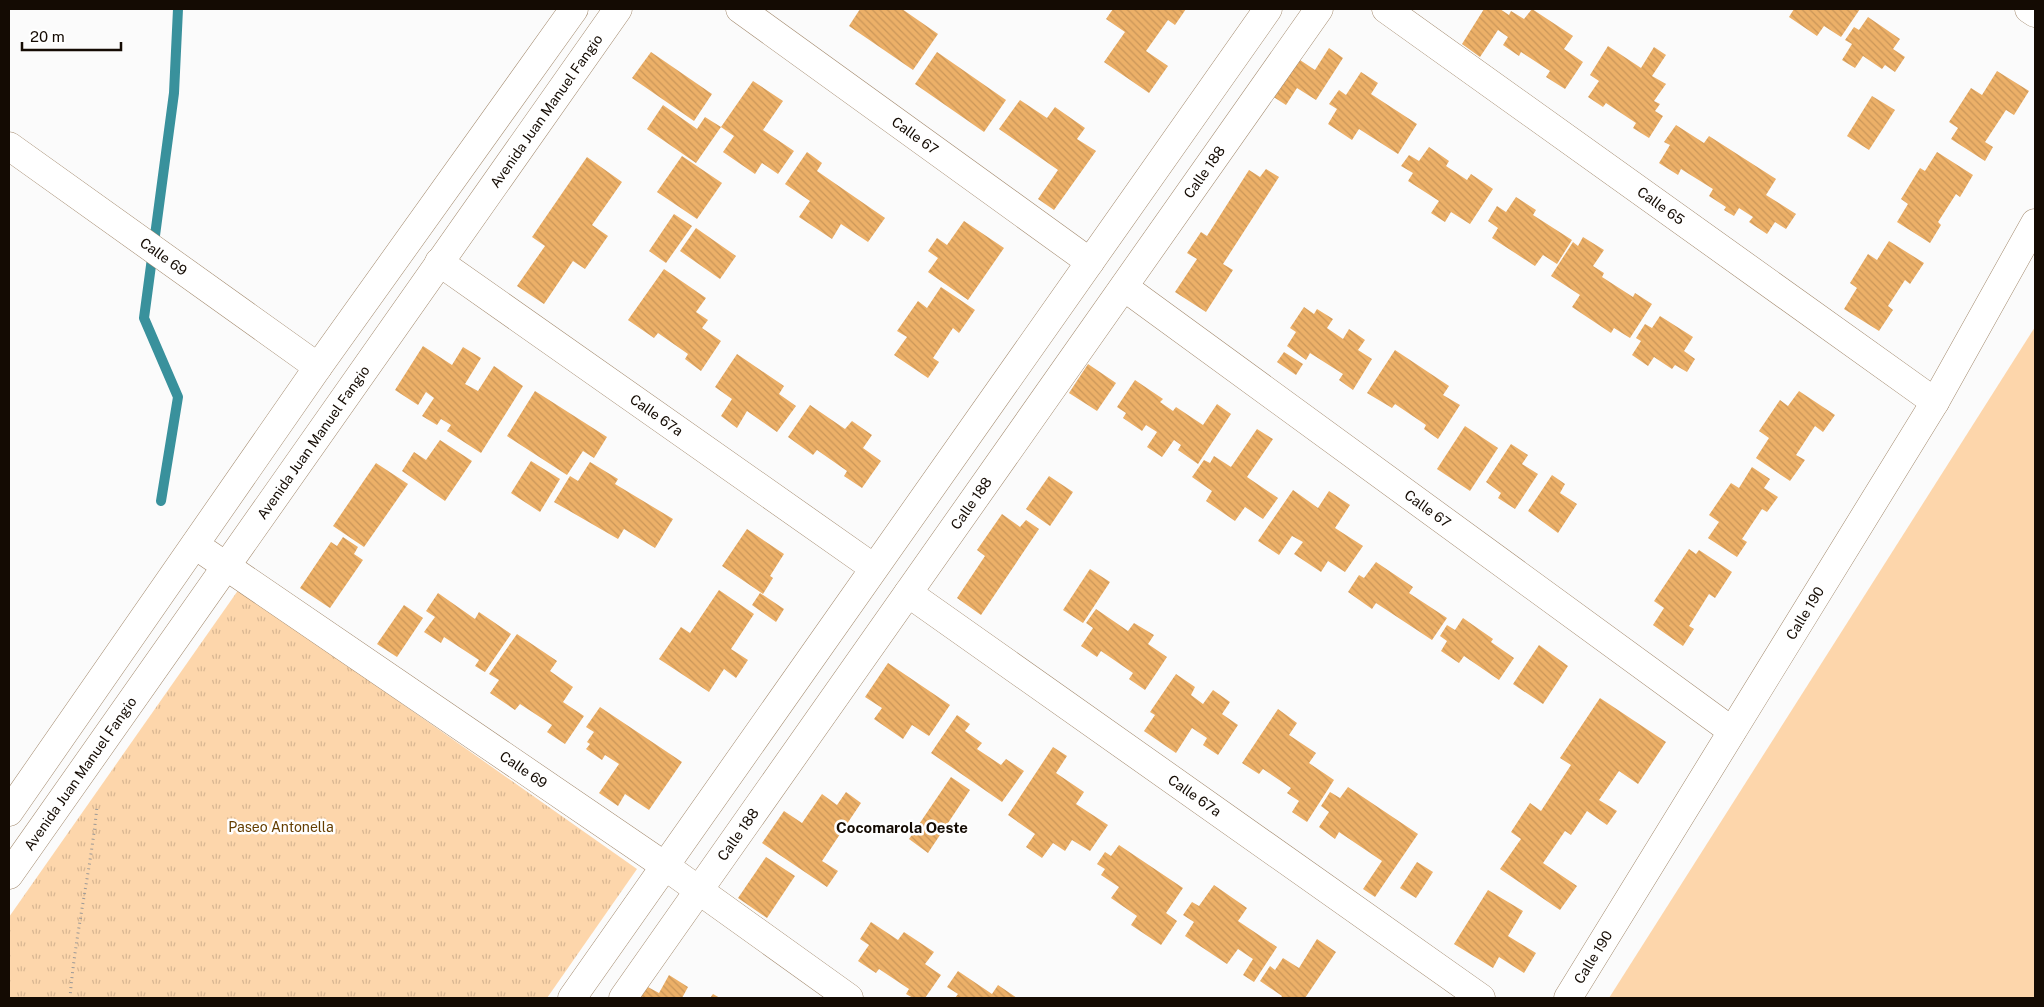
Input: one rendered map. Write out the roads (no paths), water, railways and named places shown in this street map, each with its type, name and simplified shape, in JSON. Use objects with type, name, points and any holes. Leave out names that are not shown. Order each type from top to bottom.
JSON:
[{"type":"street","points":[[9,812],[318,367],[574,9]]},
{"type":"street","name":"Avenida Juan Manuel Fangio","points":[[9,875],[618,9]]},
{"type":"street","name":"Calle 67","points":[[740,9],[1090,262]]},
{"type":"street","points":[[572,998],[1268,9]]},
{"type":"street","name":"Calle 188","points":[[624,998],[1319,9]]},
{"type":"street","name":"Calle 65","points":[[1386,9],[1935,402]]},
{"type":"street","points":[[2029,9],[2035,13]]},
{"type":"street","name":"Calle 69","points":[[9,146],[318,367]]},
{"type":"street","name":"Calle 190","points":[[1568,998],[1935,402],[2035,223]]},
{"type":"street","name":"Calle 67a","points":[[440,262],[874,568]]},
{"type":"street","name":"Calle 67","points":[[1124,286],[1732,731]]},
{"type":"street","name":"Calle 69","points":[[195,545],[700,890],[848,998]]},
{"type":"street","name":"Calle 67a","points":[[908,592],[1481,998]]},
{"type":"waterway","points":[[161,501],[178,397],[144,318],[174,93],[178,9]]},
{"type":"district","name":"Cocomarola Oeste","points":[[902,827]]},
{"type":"park label","name":"Paseo Antonella","points":[[281,827]]}]
